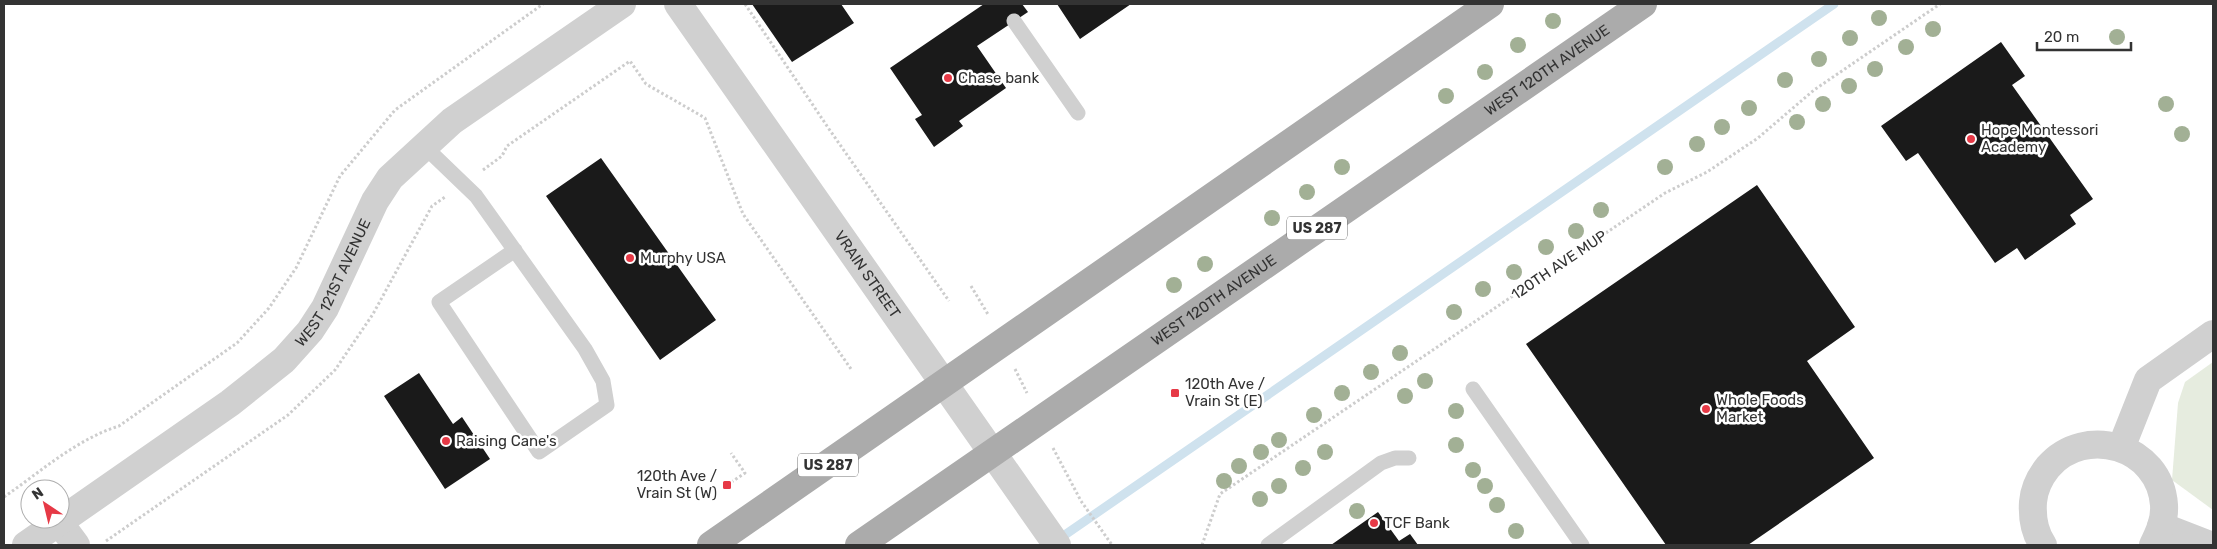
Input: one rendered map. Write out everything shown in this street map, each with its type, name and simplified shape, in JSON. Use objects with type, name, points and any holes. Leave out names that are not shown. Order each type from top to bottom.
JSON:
[{"type":"main road","name":"US 287","points":[[712,545],[1490,4]]},
{"type":"main road","name":"WEST 120TH AVENUE","points":[[859,545],[1643,4]]},
{"type":"street","name":"WEST 121ST AVENUE","points":[[70,514],[257,383],[291,354],[325,308],[375,201],[390,178],[452,121],[622,4]]},
{"type":"street","name":"VRAIN STREET","points":[[678,4],[1050,536]]},
{"type":"street","points":[[2121,448],[2148,380],[2213,334]]},
{"type":"street","points":[[2043,545],[2039,539],[2032,517],[2033,495],[2041,475],[2055,459],[2072,448],[2093,443],[2114,445],[2133,453],[2149,467],[2159,485],[2164,505],[2157,536],[2210,545]]},
{"type":"street","name":"WEST 121ST AVENUE","points":[[26,545],[49,529]]},
{"type":"street","points":[[64,529],[76,545]]},
{"type":"lane","points":[[1014,21],[1078,113]]},
{"type":"lane","points":[[424,146],[476,196],[515,250],[585,349],[602,381],[607,405],[539,452],[439,302],[515,250]]},
{"type":"lane","points":[[1473,389],[1582,545]]},
{"type":"lane","points":[[1268,545],[1381,463],[1395,458],[1410,458]]},
{"type":"path","points":[[4,497],[89,439],[103,431],[119,426],[237,343],[269,308],[296,268],[340,176],[395,110],[543,4]]},
{"type":"path","points":[[745,4],[829,129],[949,301]]},
{"type":"path","name":"120TH AVE MUP","points":[[1202,545],[1220,494],[1665,193],[1707,172],[1758,138],[1814,90],[1940,4]]},
{"type":"path","points":[[727,485],[745,473],[731,453]]},
{"type":"path","points":[[1081,500],[1112,544]]},
{"type":"shaded area","points":[[2213,362],[2213,510],[2172,480],[2178,403],[2185,382]]},
{"type":"building","points":[[752,4],[841,4],[854,23],[792,62]]},
{"type":"building","name":"Chase bank","points":[[984,4],[1022,4],[1028,12],[977,46],[1006,88],[959,121],[963,126],[934,147],[915,119],[922,115],[890,68]]},
{"type":"building","points":[[1057,4],[1131,4],[1080,39]]},
{"type":"building","name":"Hope Montessori Academy","points":[[2001,42],[2025,76],[2012,85],[2093,199],[2070,215],[2076,224],[2025,260],[2017,248],[1995,263],[1918,153],[1906,161],[1881,126]]},
{"type":"building","points":[[601,158],[716,320],[660,360],[546,196]]},
{"type":"building","name":"Whole Foods Market","points":[[1757,185],[1855,327],[1807,361],[1874,458],[1748,545],[1666,545],[1526,344]]},
{"type":"building","name":"Raising Cane's","points":[[419,373],[453,424],[462,417],[490,459],[445,489],[384,396]]},
{"type":"building","name":"TCF Bank","points":[[1378,512],[1399,541],[1410,534],[1418,545],[1331,545]]},
{"type":"waterway","points":[[1056,541],[1834,4]]},
{"type":"place","name":"Chase bank","points":[[948,78]]},
{"type":"place","name":"Hope Montessori Academy","points":[[1971,139]]},
{"type":"place","name":"Murphy USA","points":[[630,258]]},
{"type":"place","name":"120th Ave / Vrain St (E)","points":[[1175,393]]},
{"type":"place","name":"Whole Foods Market","points":[[1706,409]]},
{"type":"place","name":"Raising Cane's","points":[[446,441]]},
{"type":"place","name":"120th Ave / Vrain St (W)","points":[[727,485]]},
{"type":"place","name":"TCF Bank","points":[[1374,523]]}]
